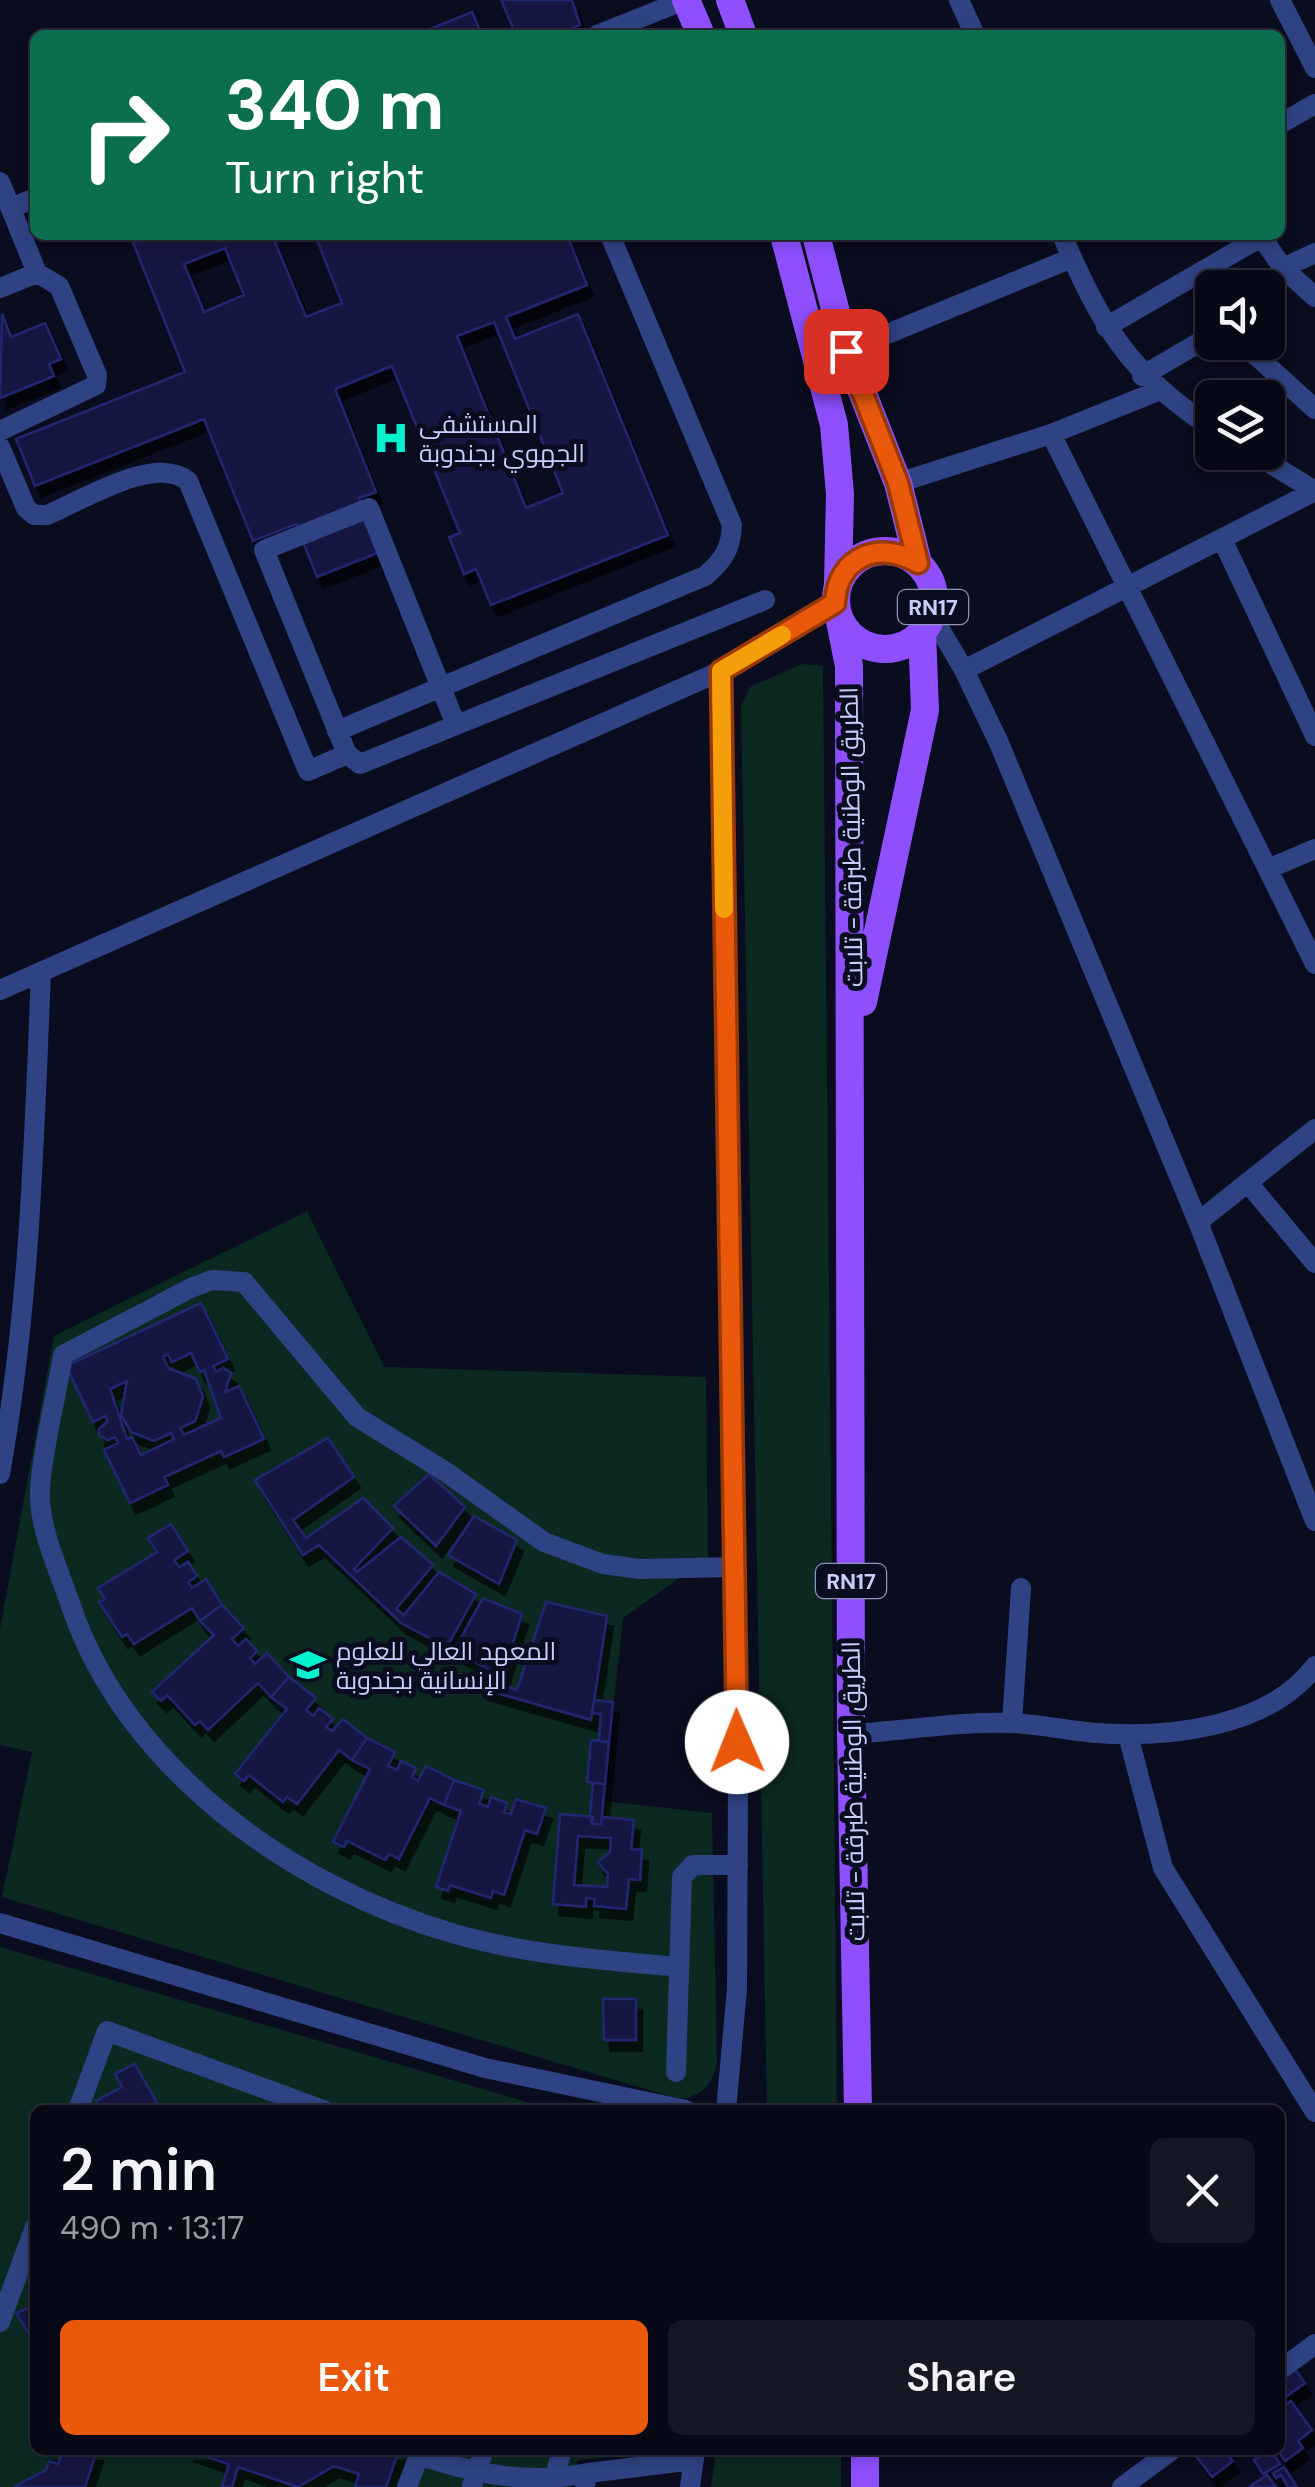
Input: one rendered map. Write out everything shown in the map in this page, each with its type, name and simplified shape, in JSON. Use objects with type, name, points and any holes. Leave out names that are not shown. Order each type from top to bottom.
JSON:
[{"type":"main road","points":[[686,0],[699,30]]},
{"type":"main road","points":[[730,0],[741,30]]},
{"type":"main road","name":"الطريق الوطنية طبرقة - تلابت","points":[[785,240],[834,424],[840,494],[838,602],[849,666],[853,1053],[851,1734],[858,2105]]},
{"type":"main road","name":"RN17","points":[[817,240],[846,351],[898,483],[918,563],[932,587],[927,624],[909,643],[878,649],[850,634],[838,602],[846,569],[872,552],[888,550],[918,563]]},
{"type":"main road","name":"الطريق الوطنية طبرقة - تلابت","points":[[853,1053],[924,710],[927,624]]},
{"type":"main road","points":[[865,2455],[865,2487]]},
{"type":"street","points":[[610,30],[686,0]]},
{"type":"street","points":[[959,0],[973,30]]},
{"type":"street","points":[[1280,0],[1315,68]]},
{"type":"street","points":[[1285,121],[1315,104]]},
{"type":"street","points":[[0,182],[37,273],[59,286],[97,376],[96,385],[0,431]]},
{"type":"street","points":[[10,208],[30,200]]},
{"type":"street","points":[[337,731],[705,576],[722,562],[732,544],[732,525],[612,240]]},
{"type":"street","points":[[1106,327],[1253,240]]},
{"type":"street","points":[[1263,240],[1283,268],[1315,296]]},
{"type":"street","points":[[846,351],[1070,243],[1106,327],[1142,376],[1195,417]]},
{"type":"street","points":[[1283,268],[1315,252]]},
{"type":"street","points":[[0,288],[37,273]]},
{"type":"street","points":[[1142,376],[1195,344]]},
{"type":"street","points":[[1261,360],[1315,409]]},
{"type":"street","points":[[898,483],[1051,434],[1158,392]]},
{"type":"street","points":[[1051,434],[1315,964]]},
{"type":"street","points":[[0,447],[26,508],[34,515],[47,515],[146,473],[165,469],[188,481],[308,771],[346,754]]},
{"type":"street","points":[[964,670],[1128,588],[1310,487],[1315,464]]},
{"type":"street","points":[[1282,470],[1310,487]]},
{"type":"street","points":[[456,725],[369,508],[264,550],[346,754],[360,764],[766,600]]},
{"type":"street","points":[[1222,538],[1315,736]]},
{"type":"street","points":[[0,990],[721,671],[838,602]]},
{"type":"street","points":[[927,624],[964,670],[1198,1222],[1315,1521]]},
{"type":"street","points":[[721,671],[738,1864],[737,1989],[726,2105]]},
{"type":"street","points":[[1270,868],[1315,850]]},
{"type":"street","points":[[0,1474],[20,1364],[30,1253],[41,972]]},
{"type":"street","points":[[1198,1222],[1312,1138]]},
{"type":"street","points":[[1248,1183],[1315,1263]]},
{"type":"street","points":[[679,1968],[533,1952],[414,1920],[342,1888],[257,1840],[170,1761],[132,1718],[80,1635],[46,1530],[40,1492],[63,1355],[190,1288],[212,1280],[244,1282],[357,1417],[446,1472],[544,1542],[603,1564],[640,1569],[734,1567]]},
{"type":"street","points":[[1296,1470],[1315,1456]]},
{"type":"street","points":[[1012,1723],[1021,1588]]},
{"type":"street","points":[[851,1734],[1012,1723],[1128,1735],[1223,1721],[1273,1704],[1297,1689],[1315,1666]]},
{"type":"street","points":[[1128,1735],[1163,1868],[1315,2112]]},
{"type":"street","points":[[676,2072],[682,1877],[686,1869],[702,1864],[738,1864]]},
{"type":"street","points":[[0,1923],[484,2068],[662,2105]]},
{"type":"street","points":[[80,2105],[107,2031],[309,2105]]},
{"type":"street","points":[[0,2322],[30,2241]]},
{"type":"street","points":[[1285,2366],[1315,2344]]},
{"type":"street","points":[[407,2487],[419,2455]]},
{"type":"street","points":[[424,2455],[474,2481],[496,2487]]},
{"type":"street","points":[[474,2481],[482,2455]]},
{"type":"street","points":[[553,2484],[561,2455]]},
{"type":"street","points":[[474,2481],[553,2484],[695,2455],[690,2487]]},
{"type":"street","points":[[1122,2487],[1165,2455]]},
{"type":"green space","points":[[802,664],[823,666],[837,2105],[767,2105],[741,706],[750,687]]},
{"type":"green space","name":"المعهد العالي للعلوم الإنسانية بجندوبة","points":[[307,1211],[384,1367],[706,1377],[708,1574],[681,1577],[623,1618],[603,1801],[712,1813],[717,2062],[709,2083],[694,2095],[679,2099],[2,1897],[32,1752],[0,1745],[0,1629],[54,1336]]},
{"type":"green space","points":[[0,1947],[537,2105],[30,2105],[30,2455],[629,2455],[578,2460],[570,2487],[0,2487]]},
{"type":"green space","points":[[715,2455],[841,2455],[841,2487],[711,2487]]},
{"type":"building","points":[[501,0],[572,0],[580,25],[568,30],[514,30]]},
{"type":"building","points":[[472,12],[480,30],[427,30]]},
{"type":"building","points":[[132,240],[274,240],[306,317],[342,303],[317,240],[569,240],[587,285],[506,317],[515,339],[578,314],[668,535],[491,605],[476,569],[464,574],[449,537],[460,533],[392,366],[335,389],[376,492],[359,498],[380,552],[317,577],[296,524],[253,541],[204,419],[35,486],[16,439],[185,372]],"holes":[[[225,248],[244,295],[204,312],[184,264]],[[494,322],[563,493],[526,508],[457,336]]]},
{"type":"building","points":[[2,314],[11,337],[45,323],[61,359],[49,364],[54,376],[0,398]]},
{"type":"building","points":[[201,1303],[228,1359],[213,1366],[216,1372],[223,1368],[231,1373],[225,1392],[239,1386],[264,1439],[224,1457],[221,1451],[164,1477],[168,1485],[130,1503],[104,1450],[118,1443],[115,1437],[108,1440],[99,1435],[99,1429],[108,1421],[105,1416],[93,1422],[66,1366]],"holes":[[[191,1353],[200,1372],[204,1370],[221,1418],[184,1435],[180,1428],[195,1421],[203,1397],[196,1379],[168,1368],[163,1357],[168,1354],[172,1362]],[[127,1381],[121,1415],[131,1432],[154,1441],[171,1433],[174,1439],[141,1455],[132,1437],[127,1439],[110,1389]]]},
{"type":"building","points":[[328,1438],[354,1477],[293,1520],[306,1538],[363,1498],[393,1528],[354,1569],[357,1572],[401,1537],[433,1565],[396,1609],[404,1615],[439,1572],[476,1594],[449,1643],[456,1647],[483,1598],[522,1614],[503,1675],[497,1673],[494,1683],[517,1690],[546,1602],[607,1616],[591,1720],[483,1689],[490,1670],[401,1623],[319,1545],[303,1555],[255,1480]]},
{"type":"building","points":[[429,1474],[465,1507],[436,1546],[394,1506]]},
{"type":"building","points":[[474,1516],[517,1540],[499,1584],[448,1555]]},
{"type":"building","points":[[171,1524],[188,1551],[174,1560],[179,1567],[188,1562],[197,1576],[188,1582],[192,1588],[206,1579],[222,1605],[200,1621],[192,1608],[134,1644],[127,1634],[122,1637],[99,1602],[105,1599],[98,1588],[157,1552],[148,1538]]},
{"type":"building","points":[[222,1605],[244,1628],[232,1639],[238,1646],[246,1639],[257,1651],[250,1658],[255,1664],[267,1653],[289,1677],[271,1697],[258,1683],[208,1730],[200,1721],[195,1725],[167,1695],[161,1701],[152,1692],[214,1635],[200,1621]]},
{"type":"building","points":[[289,1677],[316,1698],[306,1710],[313,1716],[319,1708],[333,1719],[326,1727],[332,1731],[343,1719],[367,1738],[352,1760],[339,1750],[297,1804],[287,1797],[283,1802],[249,1775],[244,1781],[235,1774],[287,1709],[271,1697]]},
{"type":"building","points":[[594,1700],[613,1702],[609,1742],[599,1741],[601,1714],[592,1713]]},
{"type":"building","points":[[367,1738],[395,1752],[388,1766],[397,1770],[401,1761],[416,1768],[412,1777],[418,1781],[426,1766],[454,1780],[444,1805],[430,1798],[399,1859],[389,1854],[385,1860],[347,1841],[344,1847],[333,1842],[370,1769],[352,1760]]},
{"type":"building","points":[[591,1740],[609,1742],[605,1784],[587,1782]]},
{"type":"building","points":[[454,1780],[484,1790],[479,1804],[488,1807],[491,1797],[507,1803],[504,1812],[511,1814],[516,1799],[546,1808],[537,1834],[525,1830],[504,1895],[493,1891],[491,1898],[450,1885],[448,1891],[436,1887],[461,1811],[444,1805]]},
{"type":"building","points":[[593,1783],[605,1784],[601,1824],[592,1824],[590,1816]]},
{"type":"building","points":[[560,1814],[593,1817],[592,1824],[601,1824],[602,1817],[634,1820],[631,1849],[642,1850],[640,1880],[629,1879],[626,1909],[594,1906],[595,1899],[586,1898],[586,1907],[553,1904]],"holes":[[[578,1836],[611,1838],[610,1852],[598,1862],[608,1874],[607,1887],[574,1885]]]},
{"type":"building","points":[[603,1999],[636,1999],[636,2040],[604,2040]]},
{"type":"building","points":[[135,2064],[158,2105],[98,2105],[96,2101],[122,2087],[115,2074]]},
{"type":"building","points":[[30,2307],[30,2336],[16,2313]]},
{"type":"building","points":[[1289,2362],[1305,2383],[1285,2398],[1285,2365]]},
{"type":"building","points":[[1291,2401],[1312,2430],[1298,2441],[1303,2448],[1285,2461],[1281,2455],[1285,2455],[1285,2405]]},
{"type":"building","points":[[56,2455],[95,2455],[85,2487],[14,2487],[46,2470],[49,2461],[58,2464],[61,2457]]},
{"type":"building","points":[[202,2455],[397,2455],[386,2487],[355,2487],[359,2474],[334,2466],[298,2487],[238,2467],[232,2487],[222,2487],[229,2464]]},
{"type":"building","points":[[1228,2455],[1233,2461],[1212,2477],[1197,2457]]},
{"type":"building","points":[[1274,2455],[1280,2464],[1263,2474],[1254,2460]]},
{"type":"building","points":[[1284,2467],[1297,2487],[1288,2487],[1281,2475],[1276,2478],[1273,2473]]},
{"type":"building","points":[[1267,2475],[1276,2487],[1249,2487]]},
{"type":"slow traffic","points":[[724,909],[721,671],[782,635]]},
{"type":"place","name":"المستشفى الجهوي بجندوبة","points":[[391,438]]},
{"type":"place","name":"المعهد العالي للعلوم الإنسانية بجندوبة","points":[[308,1665]]},
{"type":"route","points":[[737,1742],[721,671],[835,603],[838,584],[857,558],[888,550],[918,563],[898,483],[846,351]]}]
